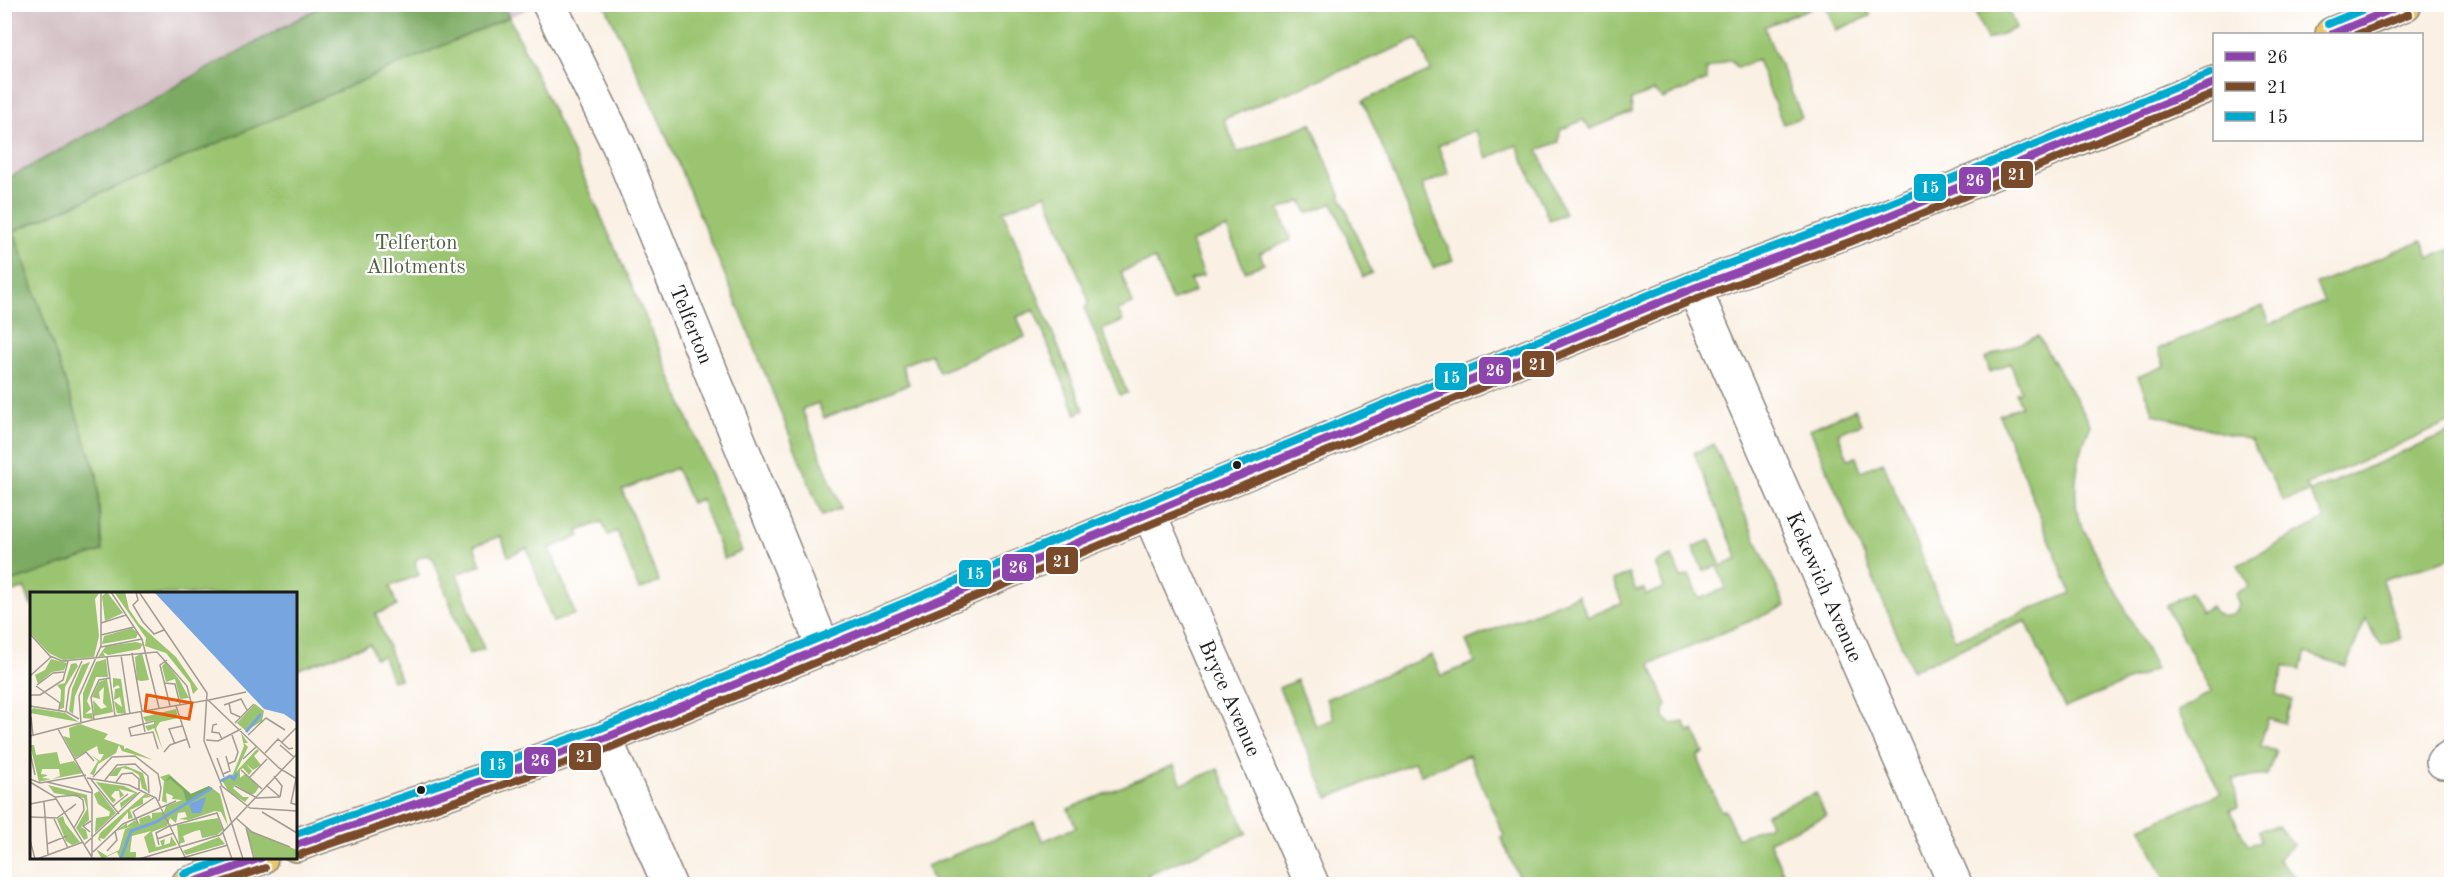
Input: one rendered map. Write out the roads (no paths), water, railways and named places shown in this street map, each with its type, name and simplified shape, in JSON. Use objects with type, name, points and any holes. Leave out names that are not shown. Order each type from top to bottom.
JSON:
[{"type":"main road","points":[[2334,33],[2405,4]]},
{"type":"main road","points":[[297,845],[605,738],[1694,288],[1883,218],[2213,83]]},
{"type":"main road","points":[[188,885],[258,859]]},
{"type":"street","name":"Telferton","points":[[549,4],[619,146],[824,649]]},
{"type":"street","name":"Kekewich Avenue","points":[[1694,288],[1955,885]]},
{"type":"street","name":"Bryce Avenue","points":[[1149,513],[1312,885]]},
{"type":"street","points":[[605,738],[669,885]]},
{"type":"park label","name":"Telferton Allotments","points":[[416,254]]}]
